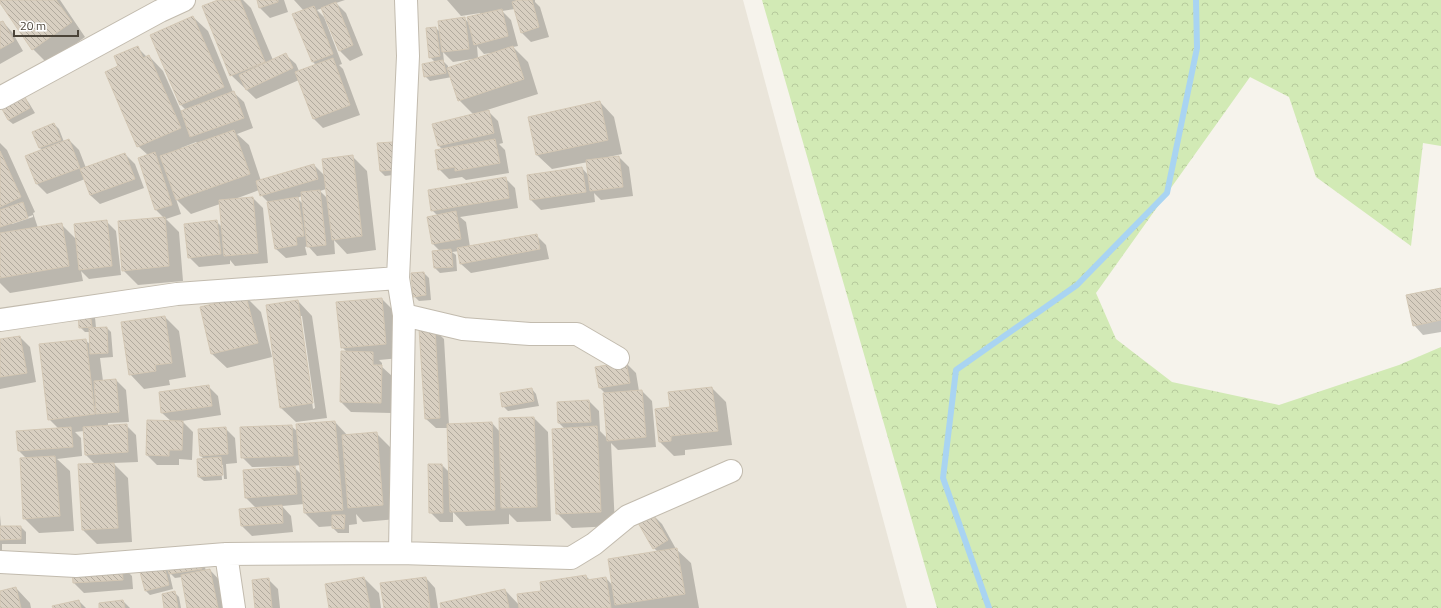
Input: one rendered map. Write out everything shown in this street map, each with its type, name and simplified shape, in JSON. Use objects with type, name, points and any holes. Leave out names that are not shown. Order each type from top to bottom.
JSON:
[{"type":"street","points":[[0,98],[160,11],[184,0]]},
{"type":"street","points":[[400,553],[404,315],[398,278],[408,56],[406,0]]},
{"type":"street","points":[[0,320],[177,294],[398,278]]},
{"type":"street","points":[[404,315],[463,329],[530,334],[577,334],[618,358]]},
{"type":"street","points":[[0,562],[76,566],[226,554],[400,553],[571,558],[594,544],[628,516],[731,470]]},
{"type":"street","points":[[226,554],[234,608]]},
{"type":"shaded area","points":[[0,0],[743,0],[907,608],[0,608]]},
{"type":"green space","points":[[762,0],[1441,0],[1441,146],[1423,143],[1411,246],[1316,177],[1289,97],[1250,77],[1096,293],[1116,339],[1172,382],[1279,405],[1399,365],[1441,347],[1441,608],[937,608]]},
{"type":"building","points":[[0,0],[56,0],[72,22],[32,50],[0,3]]},
{"type":"building","points":[[218,0],[240,0],[265,62],[230,76],[202,6]]},
{"type":"building","points":[[257,0],[278,0],[278,2],[259,8]]},
{"type":"building","points":[[518,0],[532,0],[539,27],[521,33],[512,2]]},
{"type":"building","points":[[336,2],[353,45],[339,51],[321,8]]},
{"type":"building","points":[[314,6],[333,54],[312,62],[292,14]]},
{"type":"building","points":[[502,9],[508,36],[474,45],[467,17]]},
{"type":"building","points":[[193,16],[224,87],[180,105],[150,35]]},
{"type":"building","points":[[465,17],[469,49],[442,52],[438,21]]},
{"type":"building","points":[[3,21],[14,41],[0,49],[0,22]]},
{"type":"building","points":[[436,27],[440,56],[429,58],[426,28]]},
{"type":"building","points":[[138,46],[143,58],[149,55],[181,128],[137,147],[105,72],[118,66],[114,56]]},
{"type":"building","points":[[513,46],[524,79],[458,101],[447,68]]},
{"type":"building","points":[[286,53],[293,68],[246,90],[239,75]]},
{"type":"building","points":[[333,58],[350,105],[313,119],[295,72]]},
{"type":"building","points":[[443,60],[446,73],[424,77],[422,64]]},
{"type":"building","points":[[234,91],[244,118],[190,137],[181,111]]},
{"type":"building","points":[[25,97],[30,108],[8,120],[2,109]]},
{"type":"building","points":[[600,101],[608,140],[536,155],[528,117]]},
{"type":"building","points":[[489,110],[494,133],[438,146],[432,124]]},
{"type":"building","points":[[54,123],[61,140],[39,148],[32,132]]},
{"type":"building","points":[[234,130],[250,174],[176,200],[160,156]]},
{"type":"building","points":[[69,139],[80,168],[36,184],[25,156]]},
{"type":"building","points":[[495,139],[500,163],[455,171],[455,167],[438,170],[435,150]]},
{"type":"building","points":[[393,142],[395,170],[380,171],[377,143]]},
{"type":"building","points":[[0,151],[21,197],[0,207]]},
{"type":"building","points":[[155,152],[172,205],[155,210],[138,158]]},
{"type":"building","points":[[125,153],[135,179],[90,195],[80,169]]},
{"type":"building","points":[[353,155],[362,236],[332,240],[322,159]]},
{"type":"building","points":[[619,156],[623,187],[590,191],[586,160]]},
{"type":"building","points":[[314,164],[318,179],[260,196],[256,181]]},
{"type":"building","points":[[582,167],[586,192],[530,200],[527,175]]},
{"type":"building","points":[[506,177],[509,198],[431,211],[428,190]]},
{"type":"building","points":[[320,190],[326,245],[307,247],[301,192]]},
{"type":"building","points":[[253,197],[258,253],[224,256],[219,200]]},
{"type":"building","points":[[298,197],[304,236],[296,237],[297,245],[275,249],[267,202]]},
{"type":"building","points":[[23,202],[28,218],[0,227],[0,210]]},
{"type":"building","points":[[456,211],[461,239],[432,244],[427,217]]},
{"type":"building","points":[[165,217],[169,266],[122,271],[118,221]]},
{"type":"building","points":[[107,220],[112,266],[79,270],[74,224]]},
{"type":"building","points":[[217,220],[221,254],[188,258],[184,224]]},
{"type":"building","points":[[62,223],[69,266],[0,278],[0,233]]},
{"type":"building","points":[[537,234],[540,249],[460,264],[457,248]]},
{"type":"building","points":[[451,249],[453,267],[434,268],[432,251]]},
{"type":"building","points":[[424,272],[426,295],[413,297],[411,273]]},
{"type":"building","points":[[1441,288],[1441,320],[1413,326],[1406,295]]},
{"type":"building","points":[[246,296],[258,343],[211,354],[200,307]]},
{"type":"building","points":[[382,298],[386,344],[341,348],[336,302]]},
{"type":"building","points":[[298,300],[313,403],[280,408],[266,305]]},
{"type":"building","points":[[90,311],[92,327],[79,328],[78,312]]},
{"type":"building","points":[[165,316],[172,363],[155,365],[156,371],[129,375],[121,322]]},
{"type":"building","points":[[107,327],[108,353],[90,354],[89,328]]},
{"type":"building","points":[[435,328],[440,418],[425,419],[419,329]]},
{"type":"building","points":[[20,336],[27,373],[0,377],[0,339]]},
{"type":"building","points":[[86,339],[95,414],[48,420],[39,344]]},
{"type":"building","points":[[341,351],[373,352],[373,365],[382,365],[381,403],[340,402]]},
{"type":"building","points":[[626,362],[630,383],[599,388],[595,367]]},
{"type":"building","points":[[116,379],[119,412],[96,414],[94,381]]},
{"type":"building","points":[[209,385],[212,406],[161,413],[159,392]]},
{"type":"building","points":[[712,387],[718,431],[671,436],[671,441],[659,442],[655,409],[670,407],[668,392]]},
{"type":"building","points":[[532,388],[534,401],[502,407],[500,393]]},
{"type":"building","points":[[642,390],[646,437],[607,441],[603,393]]},
{"type":"building","points":[[589,400],[591,422],[558,423],[557,402]]},
{"type":"building","points":[[534,417],[537,507],[501,508],[499,418]]},
{"type":"building","points":[[147,420],[183,421],[182,450],[169,450],[169,456],[146,455]]},
{"type":"building","points":[[335,421],[343,510],[304,513],[296,424]]},
{"type":"building","points":[[492,422],[495,510],[450,512],[447,424]]},
{"type":"building","points":[[127,424],[128,452],[85,455],[83,427]]},
{"type":"building","points":[[292,425],[293,456],[241,458],[240,427]]},
{"type":"building","points":[[597,426],[601,512],[556,514],[552,429]]},
{"type":"building","points":[[71,427],[73,447],[18,451],[16,431]]},
{"type":"building","points":[[226,427],[228,454],[200,456],[198,429]]},
{"type":"building","points":[[377,432],[383,505],[348,508],[342,435]]},
{"type":"building","points":[[55,456],[60,516],[23,519],[20,458]]},
{"type":"building","points":[[221,457],[223,475],[198,477],[197,459]]},
{"type":"building","points":[[114,463],[118,528],[82,530],[78,464]]},
{"type":"building","points":[[428,464],[442,464],[443,513],[429,513]]},
{"type":"building","points":[[295,466],[297,494],[245,498],[243,470]]},
{"type":"building","points":[[282,505],[283,523],[241,526],[239,509]]},
{"type":"building","points":[[652,513],[668,540],[653,549],[637,521]]},
{"type":"building","points":[[332,515],[345,515],[344,529],[332,528]]},
{"type":"building","points":[[0,526],[21,526],[21,539],[0,540]]},
{"type":"building","points":[[677,548],[685,594],[615,605],[608,559]]},
{"type":"building","points":[[200,559],[202,569],[169,574],[167,563]]},
{"type":"building","points":[[122,565],[123,580],[73,583],[72,569]]},
{"type":"building","points":[[164,566],[169,585],[145,591],[140,572]]},
{"type":"building","points":[[210,569],[218,608],[187,608],[181,575]]},
{"type":"building","points":[[586,575],[587,580],[606,577],[611,608],[519,608],[517,594],[541,591],[540,582]]},
{"type":"building","points":[[364,577],[370,608],[329,608],[325,584]]},
{"type":"building","points":[[426,577],[430,608],[384,608],[380,583]]},
{"type":"building","points":[[269,578],[272,608],[255,608],[252,580]]},
{"type":"building","points":[[16,587],[21,608],[0,608],[0,591]]},
{"type":"building","points":[[505,589],[509,608],[441,608],[440,603]]},
{"type":"building","points":[[175,591],[178,608],[164,608],[162,594]]},
{"type":"building","points":[[79,600],[81,608],[53,608],[52,606]]},
{"type":"building","points":[[123,600],[125,608],[99,608],[99,603]]},
{"type":"waterway","points":[[989,608],[943,478],[956,370],[1077,285],[1167,193],[1197,48],[1196,0]]}]
